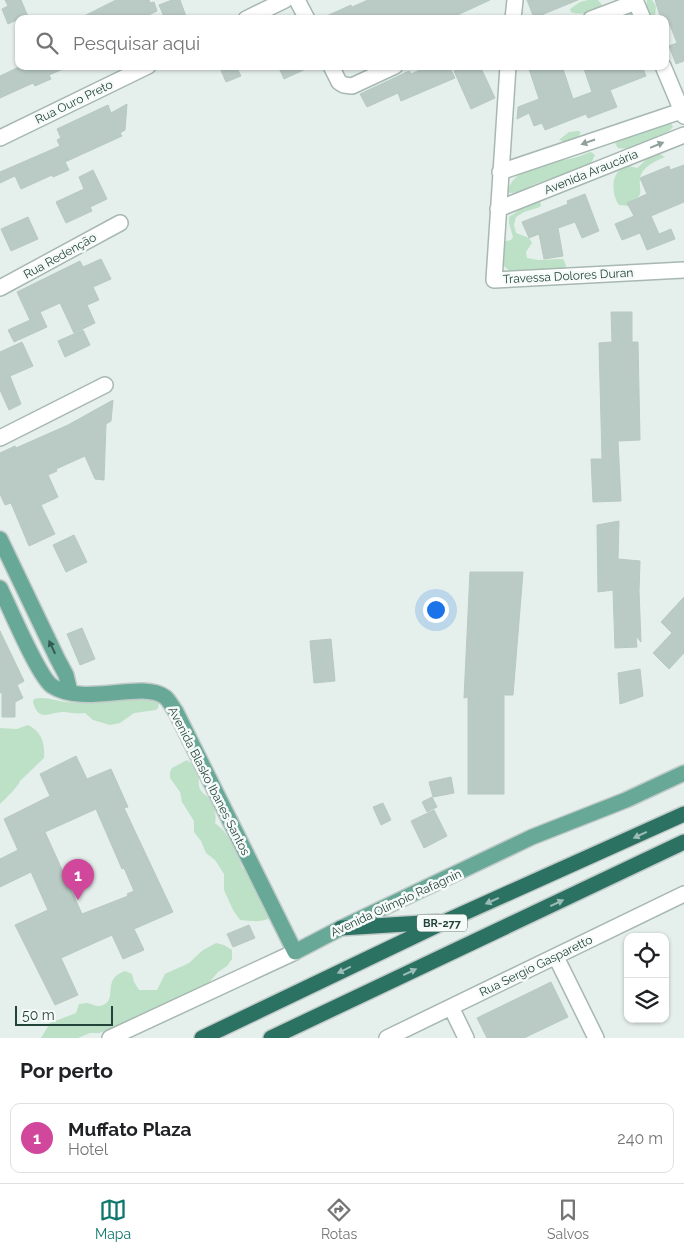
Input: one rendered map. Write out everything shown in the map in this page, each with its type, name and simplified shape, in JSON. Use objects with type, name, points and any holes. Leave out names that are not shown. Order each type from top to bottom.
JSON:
[{"type":"highway","name":"BR-277","points":[[202,1038],[444,922],[684,814]]},
{"type":"highway","name":"BR-277","points":[[271,1038],[684,842]]},
{"type":"highway","points":[[341,928],[444,922]]},
{"type":"main road","points":[[0,539],[66,675],[70,692]]},
{"type":"main road","points":[[0,588],[38,666],[51,685],[70,692]]},
{"type":"main road","name":"Avenida Blasko Ibanes Santos","points":[[70,692],[93,695],[147,691],[165,697],[176,712],[295,952]]},
{"type":"main road","name":"Avenida Olímpio Rafagnin","points":[[295,952],[341,928],[532,837],[626,800],[684,773]]},
{"type":"street","points":[[254,15],[285,0]]},
{"type":"street","points":[[297,0],[305,15]]},
{"type":"street","points":[[601,15],[635,1],[641,15]]},
{"type":"street","name":"Rua Ouro Preto","points":[[0,138],[140,70]]},
{"type":"street","points":[[333,70],[338,82],[352,86],[386,70]]},
{"type":"street","points":[[498,209],[508,70]]},
{"type":"street","points":[[500,172],[683,112],[665,70]]},
{"type":"street","name":"Avenida Araucária","points":[[498,209],[684,135]]},
{"type":"street","name":"Travessa Dolores Duran","points":[[498,209],[494,280],[684,270]]},
{"type":"street","name":"Rua Redenção","points":[[0,288],[120,223]]},
{"type":"street","points":[[0,438],[105,385]]},
{"type":"street","name":"Rua Sergio Gasparetto","points":[[387,1038],[684,894]]},
{"type":"street","name":"Avenida Olímpio Rafagnin","points":[[110,1038],[295,952]]},
{"type":"street","points":[[556,957],[596,1038]]},
{"type":"street","points":[[452,1007],[466,1038]]},
{"type":"green space","points":[[598,0],[602,5],[587,13],[571,12],[570,9],[580,2]]},
{"type":"green space","points":[[647,0],[652,0],[656,6],[655,15],[602,15],[646,9]]},
{"type":"green space","points":[[670,121],[673,127],[669,131],[629,149],[618,148],[615,143],[624,137]]},
{"type":"green space","points":[[569,132],[581,132],[578,137],[565,142],[559,140]]},
{"type":"green space","points":[[591,152],[595,155],[590,165],[520,191],[507,193],[511,183],[526,170],[536,166],[579,157]]},
{"type":"green space","points":[[654,153],[665,157],[657,160],[644,170],[640,179],[640,194],[636,199],[629,206],[619,205],[615,198],[614,189],[617,173],[626,165],[637,168]]},
{"type":"green space","points":[[531,202],[540,202],[541,205],[516,217],[514,225],[516,233],[529,238],[532,243],[526,252],[527,258],[538,260],[563,259],[566,265],[565,271],[511,272],[499,262],[501,242],[511,240],[513,237],[509,217]]},
{"type":"green space","points":[[123,697],[154,698],[159,703],[158,708],[156,710],[134,713],[120,723],[110,725],[93,720],[85,713],[60,712],[42,715],[35,709],[33,702],[34,699],[38,698],[80,702]]},
{"type":"green space","points":[[28,725],[37,731],[42,738],[44,758],[0,804],[0,728],[17,729]]},
{"type":"green space","points":[[187,760],[193,765],[198,774],[202,792],[212,802],[215,823],[223,830],[235,847],[242,867],[262,891],[272,917],[260,921],[240,920],[233,910],[224,890],[224,874],[215,860],[206,853],[201,841],[194,832],[194,821],[182,802],[180,792],[170,778],[172,768]]},
{"type":"green space","points":[[216,943],[232,950],[232,959],[206,986],[180,996],[135,1020],[99,1033],[90,1033],[78,1038],[41,1038],[50,1023],[76,1013],[79,1004],[87,1003],[99,1006],[107,1002],[111,984],[118,975],[125,971],[132,974],[139,990],[157,990],[165,974],[189,963],[203,950]]},
{"type":"building","points":[[5,0],[21,0],[27,15],[15,15],[15,21],[8,24],[2,9],[8,6]]},
{"type":"building","points":[[116,0],[149,0],[150,3],[154,2],[157,11],[148,15],[86,15]]},
{"type":"building","points":[[172,0],[180,0],[186,15],[163,15],[159,5]]},
{"type":"building","points":[[368,0],[490,0],[458,15],[329,15],[351,5],[352,7]]},
{"type":"building","points":[[527,0],[578,0],[541,15],[533,15]]},
{"type":"building","points":[[655,0],[684,0],[684,61],[676,64],[669,46],[677,43],[669,25],[669,15],[660,15]]},
{"type":"building","points":[[15,69],[61,70],[49,75],[51,79],[35,86],[33,83],[0,98],[0,76]]},
{"type":"building","points":[[221,70],[238,70],[241,76],[226,82]]},
{"type":"building","points":[[280,70],[303,70],[284,79]]},
{"type":"building","points":[[420,70],[451,70],[455,78],[401,101],[398,93],[367,107],[360,94],[409,71],[411,74]]},
{"type":"building","points":[[482,70],[495,98],[471,109],[454,71]]},
{"type":"building","points":[[529,70],[563,70],[573,99],[592,92],[584,70],[644,70],[646,76],[610,90],[617,107],[588,118],[586,114],[545,130],[542,123],[534,126],[529,113],[517,119],[518,107],[539,99]]},
{"type":"building","points":[[127,104],[125,130],[120,133],[122,136],[65,162],[69,170],[53,177],[52,175],[21,189],[15,176],[0,183],[0,172],[60,146],[57,140],[61,138],[57,129],[108,105],[111,113]]},
{"type":"building","points":[[684,165],[684,202],[651,216],[659,234],[671,229],[675,239],[647,250],[640,233],[622,240],[615,224],[634,216],[627,203],[647,194],[640,178],[669,166],[670,170]]},
{"type":"building","points":[[93,170],[107,199],[90,207],[92,211],[66,223],[56,202],[84,189],[79,177]]},
{"type":"building","points":[[585,194],[599,231],[582,238],[575,222],[558,228],[563,256],[544,259],[539,234],[529,238],[522,222],[568,204],[567,201]]},
{"type":"building","points":[[28,217],[38,239],[11,251],[1,229]]},
{"type":"building","points":[[101,259],[111,279],[93,287],[99,300],[87,305],[95,323],[74,333],[60,303],[40,312],[47,327],[14,342],[8,330],[30,320],[17,292],[80,261],[83,267]]},
{"type":"building","points":[[611,312],[632,312],[632,342],[638,342],[640,440],[618,441],[621,501],[593,502],[591,459],[602,459],[599,343],[612,342]]},
{"type":"building","points":[[83,330],[90,345],[65,357],[58,341]]},
{"type":"building","points":[[22,342],[33,366],[10,376],[21,404],[9,410],[0,390],[0,352]]},
{"type":"building","points":[[113,400],[111,421],[106,424],[104,480],[95,479],[85,456],[56,469],[57,471],[48,475],[58,497],[41,505],[55,534],[29,546],[11,503],[5,505],[0,494],[0,453],[68,425]]},
{"type":"building","points":[[619,521],[618,559],[640,561],[641,642],[636,636],[637,647],[615,648],[613,590],[598,592],[597,525]]},
{"type":"building","points":[[74,535],[87,562],[66,572],[53,545]]},
{"type":"building","points":[[470,572],[523,572],[513,695],[504,695],[504,794],[468,794],[468,697],[464,698]]},
{"type":"building","points":[[684,597],[684,653],[669,669],[653,653],[672,633],[661,622]]},
{"type":"building","points":[[82,628],[95,659],[80,665],[67,634]]},
{"type":"building","points":[[0,631],[24,681],[17,685],[23,698],[15,702],[15,717],[2,717]]},
{"type":"building","points":[[331,639],[335,681],[314,683],[310,641]]},
{"type":"building","points":[[640,669],[643,696],[620,704],[618,673]]},
{"type":"building","points":[[76,756],[87,779],[111,769],[128,807],[124,808],[173,912],[134,929],[144,950],[123,959],[112,935],[61,958],[78,995],[55,1005],[15,925],[48,910],[31,872],[0,887],[0,859],[18,850],[4,819],[50,796],[40,774]],"holes":[[[96,809],[122,869],[124,868],[134,891],[127,894],[128,896],[82,914],[45,832]]]},
{"type":"building","points":[[451,777],[454,793],[433,797],[429,782]]},
{"type":"building","points":[[432,797],[437,807],[427,812],[422,802]]},
{"type":"building","points":[[383,803],[391,820],[381,825],[373,807]]},
{"type":"building","points":[[434,810],[447,836],[424,848],[411,821]]},
{"type":"building","points":[[249,925],[255,938],[233,947],[227,934]]},
{"type":"building","points":[[551,982],[568,1017],[524,1038],[487,1038],[477,1018]]},
{"type":"place","name":"Muffato Plaza","points":[[78,900]]}]
